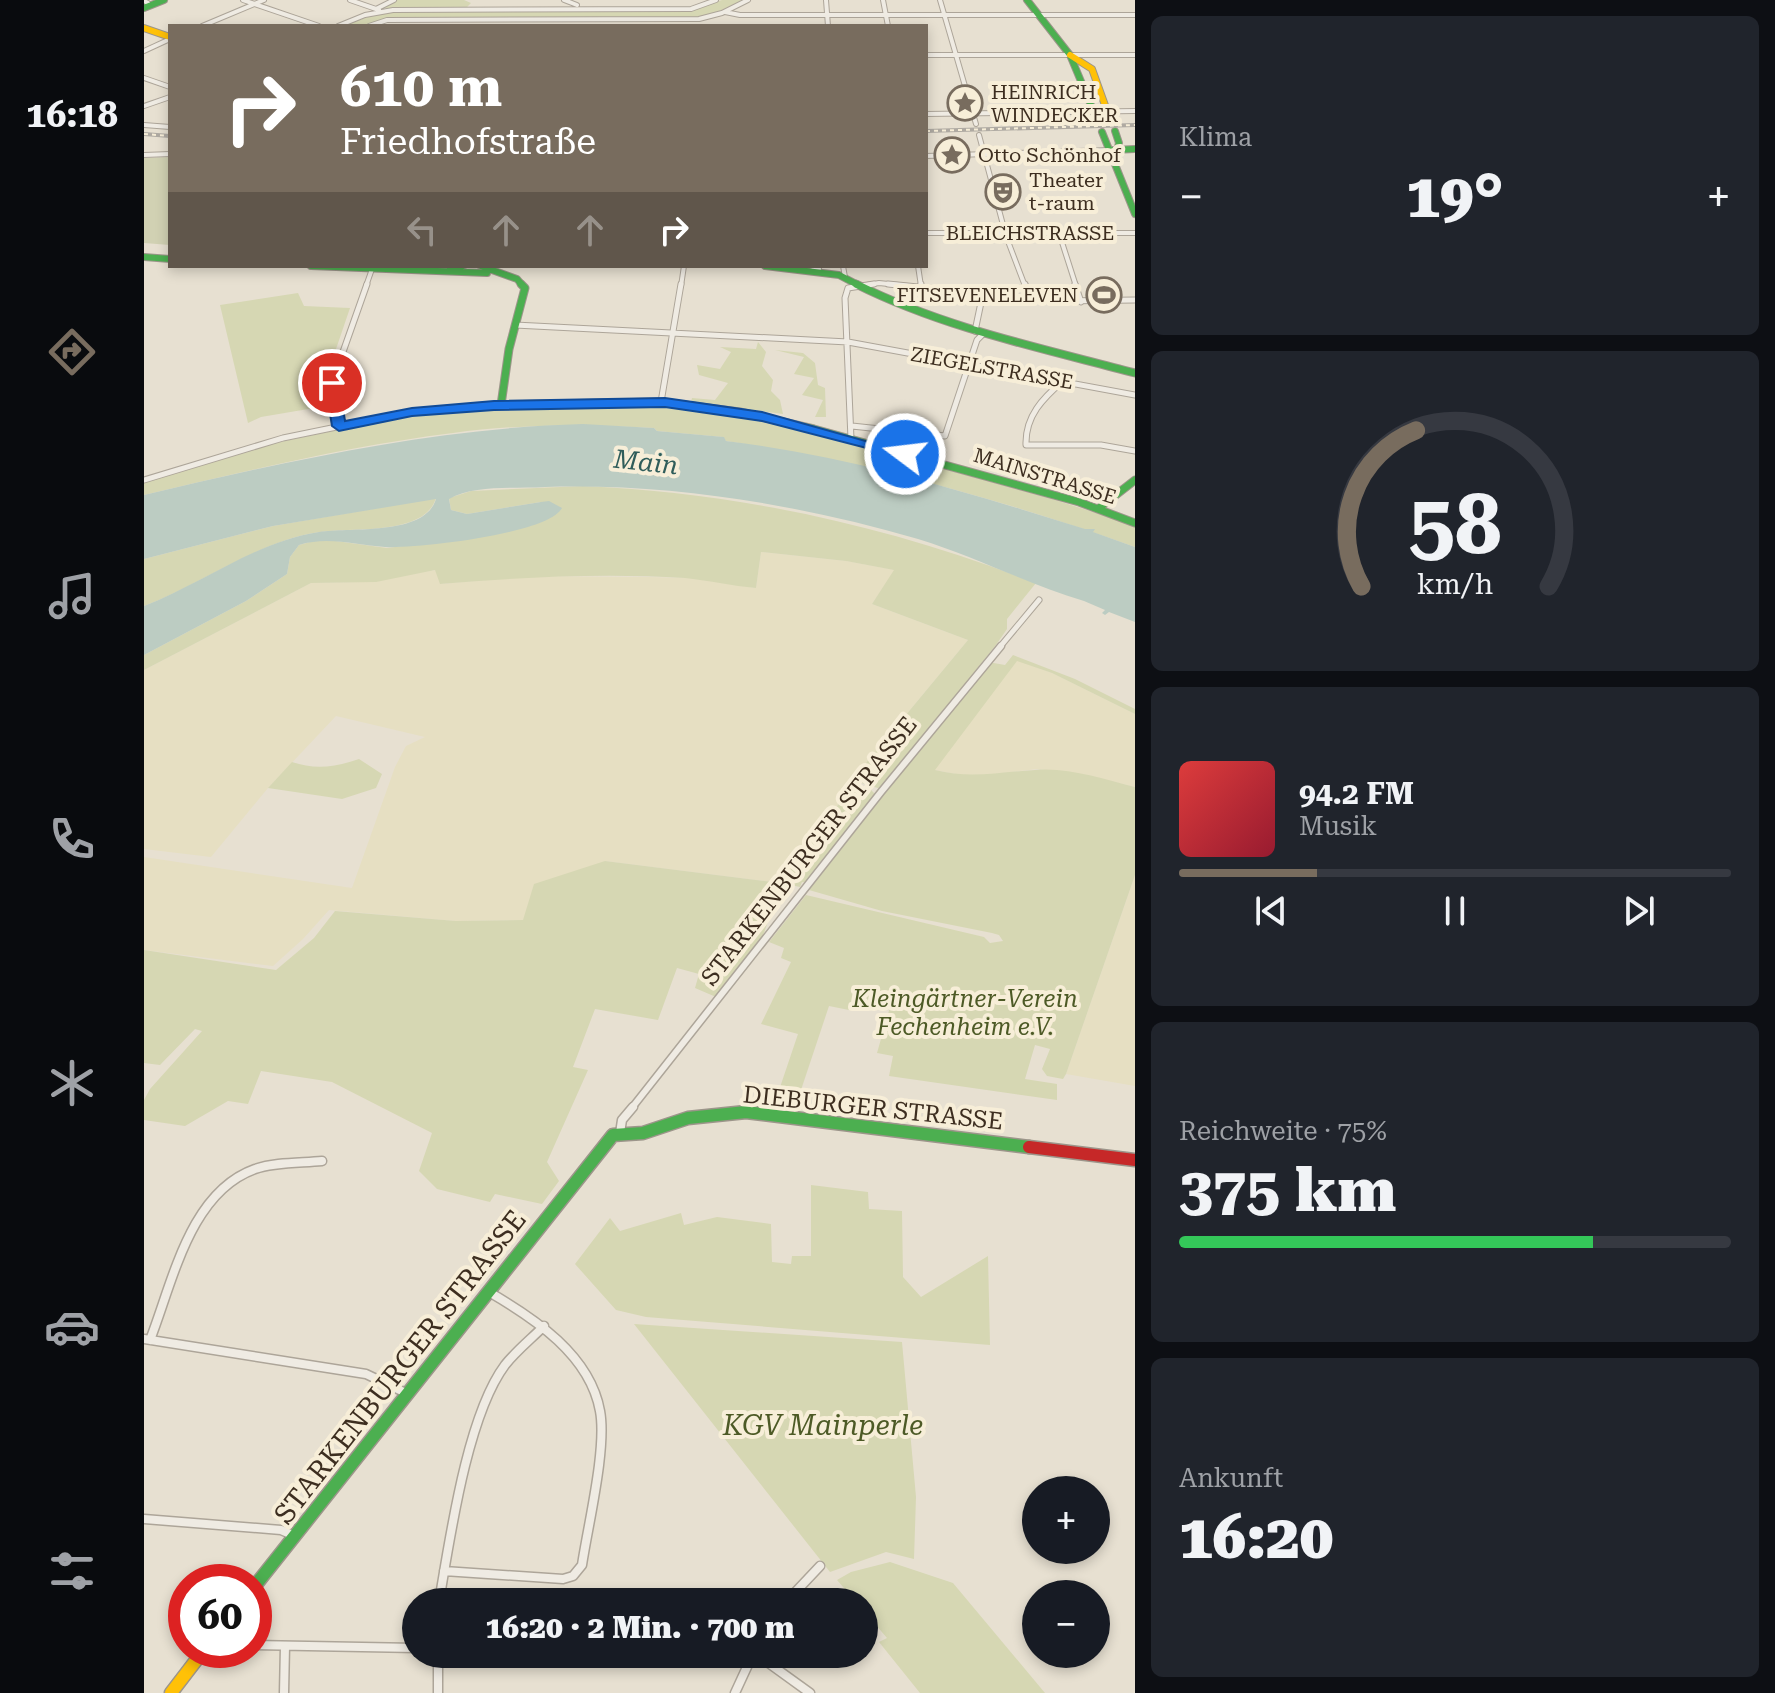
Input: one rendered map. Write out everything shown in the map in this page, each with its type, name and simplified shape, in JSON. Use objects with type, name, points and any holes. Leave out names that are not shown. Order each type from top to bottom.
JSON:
[{"type":"main road","points":[[147,3],[164,0]]},
{"type":"main road","points":[[1027,0],[1070,55],[1104,120]]},
{"type":"main road","points":[[144,28],[168,37]]},
{"type":"main road","points":[[1070,55],[1092,69],[1114,150],[1114,161],[1135,214]]},
{"type":"main road","points":[[1114,150],[1135,149]]},
{"type":"main road","points":[[144,255],[168,257]]},
{"type":"main road","points":[[352,268],[475,268],[512,277],[525,288],[501,405]]},
{"type":"main road","points":[[792,268],[844,272],[902,307],[979,332],[1135,373]]},
{"type":"main road","name":"MAINSTRASSE","points":[[501,405],[661,402],[762,416],[1099,508],[1135,523]]},
{"type":"main road","points":[[1099,508],[1135,480]]},
{"type":"main road","name":"DIEBURGER STRASSE","points":[[615,1135],[643,1133],[688,1118],[746,1112],[1135,1160]]},
{"type":"main road","name":"STARKENBURGER STRASSE","points":[[272,1565],[615,1135]]},
{"type":"main road","points":[[171,1693],[190,1668]]},
{"type":"street","points":[[243,0],[313,24]]},
{"type":"street","points":[[207,24],[264,0]]},
{"type":"street","points":[[350,0],[378,10],[694,9],[716,0]]},
{"type":"street","points":[[343,24],[394,0]]},
{"type":"street","points":[[564,0],[578,7]]},
{"type":"street","points":[[578,7],[587,0]]},
{"type":"street","points":[[374,24],[383,20],[720,19],[724,13],[748,0]]},
{"type":"street","points":[[826,0],[828,24]]},
{"type":"street","points":[[883,0],[888,24]]},
{"type":"street","points":[[940,0],[976,124]]},
{"type":"street","points":[[578,7],[578,19]]},
{"type":"street","points":[[378,10],[383,20]]},
{"type":"street","points":[[690,19],[724,13],[1135,15]]},
{"type":"street","points":[[457,24],[458,19]]},
{"type":"street","points":[[508,24],[509,19]]},
{"type":"street","points":[[558,19],[558,24]]},
{"type":"street","points":[[607,19],[608,24]]},
{"type":"street","points":[[144,51],[168,39]]},
{"type":"street","points":[[928,55],[1135,55]]},
{"type":"street","points":[[1090,55],[1092,69]]},
{"type":"street","points":[[144,78],[168,86]]},
{"type":"street","points":[[144,106],[168,98]]},
{"type":"street","points":[[928,114],[973,113],[1104,120],[1135,111]]},
{"type":"street","points":[[144,125],[168,127]]},
{"type":"street","points":[[979,135],[1005,233],[1030,298]]},
{"type":"street","points":[[928,156],[1114,150]]},
{"type":"street","points":[[144,155],[168,154]]},
{"type":"street","name":"BLEICHSTRASSE","points":[[928,233],[1135,233]]},
{"type":"street","points":[[1059,233],[1081,302]]},
{"type":"street","points":[[661,402],[684,268]]},
{"type":"street","points":[[918,268],[921,287]]},
{"type":"street","points":[[339,426],[332,383],[372,269]]},
{"type":"street","points":[[851,439],[846,291],[851,287],[868,288],[879,283],[1081,302],[1135,300]]},
{"type":"street","points":[[852,426],[940,437],[947,434],[971,364],[979,332],[983,293]]},
{"type":"street","name":"ZIEGELSTRASSE","points":[[515,325],[848,342],[1135,395]]},
{"type":"street","points":[[1064,380],[1036,408],[1026,427],[1026,445],[1101,445],[1135,451]]},
{"type":"street","name":"MAINSTRASSE","points":[[144,480],[255,444],[339,426],[412,412],[501,405]]},
{"type":"street","name":"STARKENBURGER STRASSE","points":[[615,1135],[622,1120],[881,792],[1039,600]]},
{"type":"street","points":[[322,1161],[281,1164],[244,1172],[217,1192],[197,1218],[147,1340],[366,1374],[408,1394]]},
{"type":"street","points":[[444,1571],[563,1579],[573,1576],[580,1569],[602,1434],[601,1408],[588,1381],[544,1326],[488,1292]]},
{"type":"street","points":[[441,1588],[484,1401],[505,1365],[544,1326]]},
{"type":"street","points":[[144,1519],[281,1530],[295,1536]]},
{"type":"street","points":[[799,1588],[820,1566]]},
{"type":"street","points":[[272,1646],[402,1648]]},
{"type":"street","points":[[284,1693],[285,1646]]},
{"type":"street","points":[[438,1668],[438,1693]]},
{"type":"street","points":[[735,1693],[747,1668]]},
{"type":"street","points":[[774,1668],[810,1693]]},
{"type":"shaded area","points":[[761,552],[895,570],[872,604],[968,640],[852,780],[838,805],[781,883],[605,861],[523,920],[456,921],[329,910],[273,966],[144,950],[144,857],[352,888],[395,767],[406,746],[425,737],[336,716],[268,788],[211,857],[144,849],[144,670],[311,583],[356,582],[436,570],[441,584],[529,576],[648,577],[691,578],[756,588]]},
{"type":"shaded area","points":[[1017,660],[1052,673],[1135,714],[1135,787],[1085,775],[1037,769],[972,777],[934,770]]},
{"type":"shaded area","points":[[1135,875],[1135,1086],[1066,1074]]},
{"type":"green space","points":[[397,0],[464,0],[471,3],[466,8],[379,8]]},
{"type":"green space","points":[[722,0],[745,0],[706,17],[387,19],[372,24],[349,24],[382,12],[693,9]]},
{"type":"green space","points":[[168,157],[168,245],[144,243],[144,158]]},
{"type":"green space","points":[[298,293],[304,306],[350,308],[322,390],[326,406],[261,417],[248,423],[220,305]]},
{"type":"green space","points":[[758,342],[766,352],[762,366],[773,380],[771,391],[780,400],[783,414],[691,402],[692,398],[715,400],[728,383],[699,375],[697,365],[720,369],[731,352],[720,347],[756,349]]},
{"type":"green space","points":[[775,350],[803,353],[815,363],[818,385],[825,388],[826,417],[815,417],[823,400],[802,395],[814,378],[794,374],[804,357]]},
{"type":"green space","points":[[672,406],[742,417],[810,433],[1065,503],[1135,527],[1135,547],[1034,513],[882,471],[726,441],[723,437],[657,431],[654,428],[503,428],[414,438],[259,468],[144,495],[144,481],[238,451],[398,417],[533,407]]},
{"type":"green space","points":[[875,433],[940,441],[943,444],[933,456],[868,438]]},
{"type":"green space","points":[[583,486],[699,496],[813,516],[925,545],[1036,583],[1007,619],[1007,629],[996,645],[881,789],[852,780],[968,640],[872,604],[894,570],[846,561],[761,552],[756,588],[685,578],[624,576],[440,584],[435,570],[376,582],[311,583],[144,670],[144,655],[246,601],[287,574],[290,557],[299,545],[321,539],[387,548],[482,536],[541,502],[467,514],[451,510],[449,498],[471,491]]},
{"type":"green space","points":[[436,498],[429,510],[418,519],[386,527],[320,532],[275,544],[144,606],[144,559],[273,526]]},
{"type":"green space","name":"Kleingärtner-Verein Fechenheim e.V.","points":[[1013,655],[1075,679],[1135,709],[1135,714],[1052,673],[1017,661],[935,770],[973,774],[1060,770],[1135,787],[1135,875],[1066,1074],[1063,1079],[1047,1076],[1042,1069],[1050,1049],[1035,1045],[1025,1079],[1057,1084],[1057,1100],[889,1076],[893,1056],[877,1053],[890,1007],[857,1000],[854,1011],[829,1006],[795,1108],[774,1105],[798,1034],[761,1024],[791,962],[781,958],[784,948],[769,942],[806,895],[984,937],[990,943],[1003,941],[999,935],[992,933],[882,911],[809,890],[988,662],[1005,665]]},
{"type":"green space","points":[[359,759],[382,774],[376,788],[342,799],[268,788],[292,762],[326,766]]},
{"type":"green space","points":[[850,783],[868,787],[876,795],[806,883],[802,882],[800,887],[781,883],[838,805]]},
{"type":"green space","points":[[605,861],[781,883],[762,939],[716,997],[695,988],[699,974],[677,968],[658,1020],[595,1009],[573,1067],[588,1070],[547,1162],[559,1181],[542,1204],[495,1194],[490,1202],[437,1189],[419,1171],[432,1133],[332,1082],[261,1071],[248,1104],[228,1101],[185,1126],[144,1120],[144,1100],[150,1089],[202,1031],[195,1029],[160,1065],[144,1063],[144,950],[276,970],[314,938],[335,911],[456,921],[523,920],[534,884]]},
{"type":"green space","points":[[811,1185],[868,1192],[869,1209],[902,1211],[903,1277],[921,1297],[988,1256],[990,1345],[646,1317],[616,1310],[575,1264],[610,1218],[620,1231],[681,1213],[684,1225],[717,1217],[771,1224],[772,1262],[791,1264],[792,1256],[811,1256]]},
{"type":"green space","name":"KGV Mainperle","points":[[634,1324],[902,1342],[916,1497],[914,1559],[886,1552],[830,1572]]},
{"type":"green space","points":[[890,1562],[953,1583],[1045,1693],[920,1693],[879,1642],[887,1638],[878,1627],[878,1588],[844,1588],[837,1580],[851,1572]]},
{"type":"water","name":"Main","points":[[583,424],[654,428],[657,431],[724,437],[726,441],[818,456],[908,477],[1085,529],[1095,529],[1093,532],[1135,547],[1135,622],[1109,612],[1105,615],[1102,613],[1105,610],[1084,601],[918,539],[780,506],[686,492],[639,489],[496,488],[459,494],[449,499],[451,510],[467,514],[549,501],[562,508],[552,517],[533,525],[480,538],[401,547],[331,541],[299,545],[290,557],[287,574],[246,601],[144,655],[144,606],[274,544],[319,532],[403,524],[429,511],[436,499],[273,526],[144,559],[144,495],[253,470],[416,439]]},
{"type":"railway","points":[[928,131],[1135,125]]},
{"type":"railway","points":[[144,134],[168,136]]},
{"type":"traffic: fast","points":[[144,8],[164,0]]},
{"type":"traffic: fast","points":[[1027,0],[1070,55],[1098,122]]},
{"type":"traffic: fast","points":[[1114,161],[1119,143],[1115,131]]},
{"type":"traffic: fast","points":[[1102,132],[1135,214]]},
{"type":"traffic: fast","points":[[1113,150],[1135,149]]},
{"type":"traffic: fast","points":[[144,257],[168,259]]},
{"type":"traffic: fast","points":[[361,268],[487,273]]},
{"type":"traffic: fast","points":[[448,271],[457,268]]},
{"type":"traffic: fast","points":[[487,268],[517,279],[525,288],[509,349],[501,405],[661,402],[740,412],[814,429],[1079,502],[1135,523]]},
{"type":"traffic: fast","points":[[781,268],[839,275],[902,307],[941,321],[1135,373]]},
{"type":"traffic: fast","points":[[1099,508],[1135,480]]},
{"type":"traffic: fast","points":[[272,1564],[613,1135],[643,1133],[688,1118],[746,1112],[1029,1147]]},
{"type":"traffic: slow","points":[[144,28],[168,36]]},
{"type":"traffic: slow","points":[[1070,55],[1092,69],[1111,122]]},
{"type":"traffic: slow","points":[[171,1693],[190,1668]]},
{"type":"traffic: jam","points":[[1029,1147],[1135,1160]]},
{"type":"place","name":"HEINRICH WINDECKER","points":[[965,103]]},
{"type":"place","name":"Otto Schönhof","points":[[952,155]]},
{"type":"place","name":"Theater t-raum","points":[[1003,192]]},
{"type":"place","name":"FITSEVENELEVEN","points":[[1104,295]]},
{"type":"route","points":[[332,383],[339,426],[412,412],[494,405],[665,402],[762,416],[905,454]]}]
